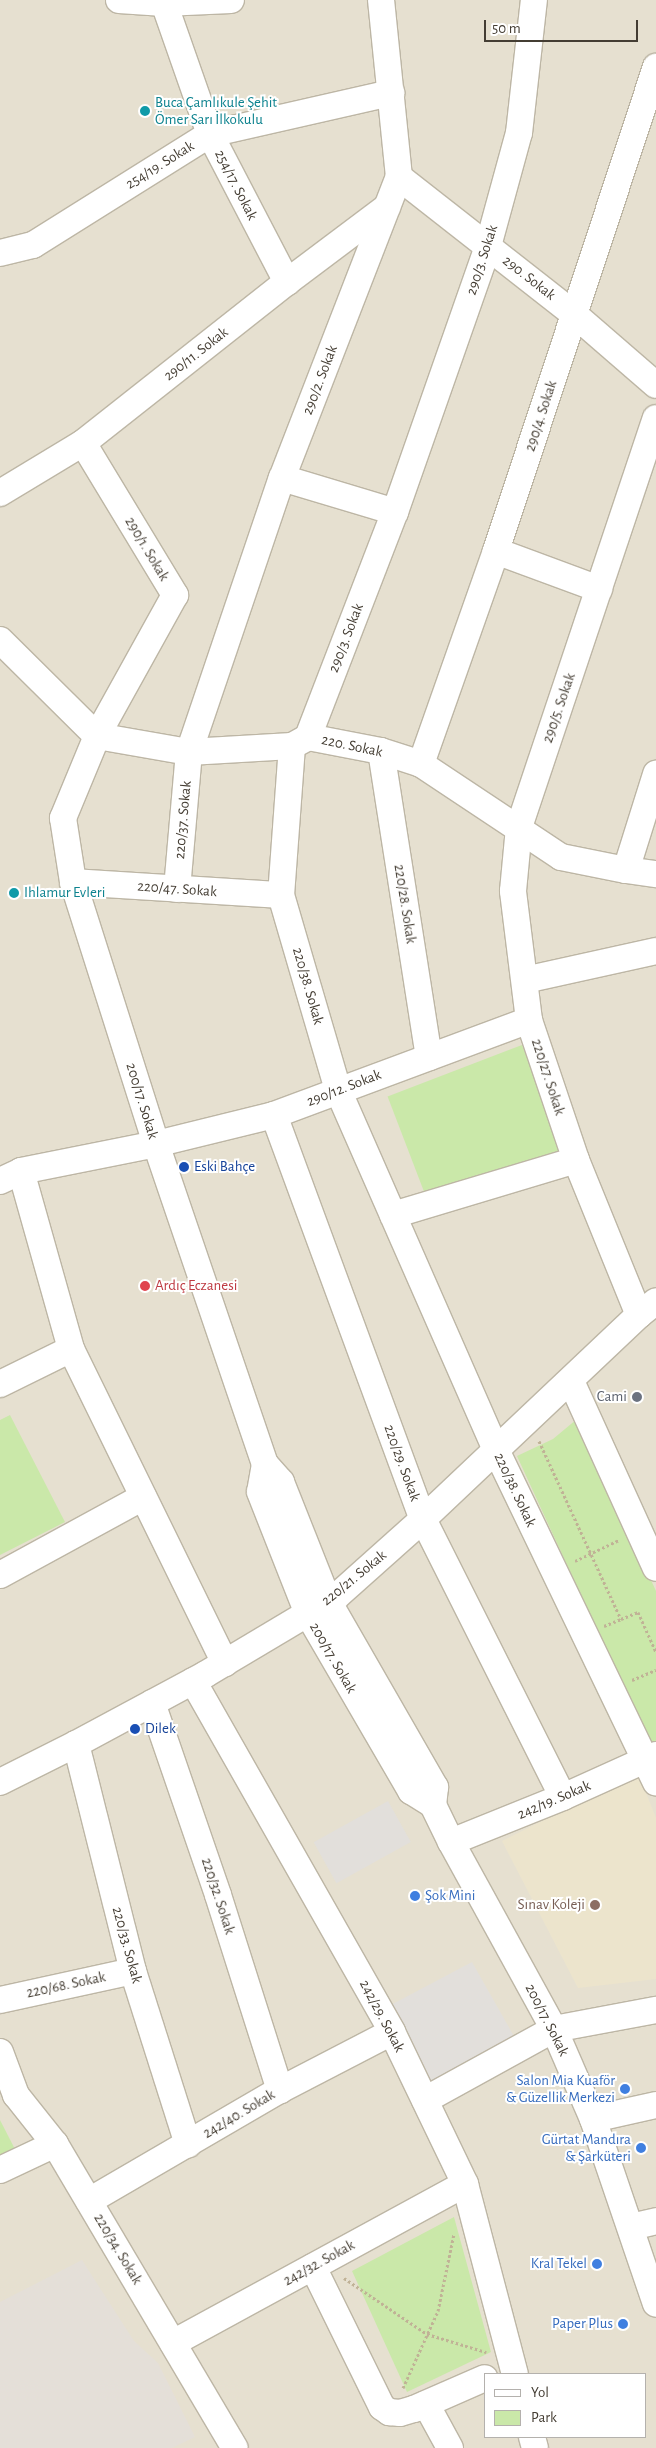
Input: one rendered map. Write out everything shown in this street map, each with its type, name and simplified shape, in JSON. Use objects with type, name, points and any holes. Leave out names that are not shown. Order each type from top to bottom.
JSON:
[{"type":"street","points":[[119,0],[164,2],[231,0]]},
{"type":"street","name":"290/2. Sokak","points":[[189,752],[282,478],[399,177],[381,0]]},
{"type":"street","name":"290/3. Sokak","points":[[300,741],[395,512],[488,246],[519,133],[534,0]]},
{"type":"street","name":"254/17. Sokak","points":[[164,2],[210,134],[287,282]]},
{"type":"street","name":"290/4. Sokak","points":[[420,764],[496,551],[656,67]]},
{"type":"street","name":"254/19. Sokak","points":[[0,253],[33,245],[210,134],[391,93]]},
{"type":"street","name":"290. Sokak","points":[[399,177],[574,314],[656,385]]},
{"type":"street","name":"290/11. Sokak","points":[[0,493],[83,443],[287,282],[387,208]]},
{"type":"street","name":"290/5. Sokak","points":[[519,827],[656,418]]},
{"type":"street","name":"290/1. Sokak","points":[[83,443],[175,596],[97,736]]},
{"type":"street","points":[[282,478],[395,512]]},
{"type":"street","points":[[496,551],[600,589]]},
{"type":"street","points":[[0,640],[97,736]]},
{"type":"street","name":"220. Sokak","points":[[97,736],[189,752],[300,741],[381,751],[420,764],[519,827],[561,857],[656,874]]},
{"type":"street","name":"200/17. Sokak","points":[[97,736],[63,818],[74,882],[156,1144],[264,1464],[281,1482],[318,1608],[435,1787],[433,1804],[451,1842],[554,2029],[593,2119],[656,2304]]},
{"type":"street","name":"220/38. Sokak","points":[[300,741],[281,896],[338,1090],[496,1450],[652,1766]]},
{"type":"street","name":"220/28. Sokak","points":[[381,751],[429,1057]]},
{"type":"street","name":"220/37. Sokak","points":[[177,889],[189,752]]},
{"type":"street","points":[[626,870],[656,774]]},
{"type":"street","name":"220/27. Sokak","points":[[519,827],[513,891],[529,1020],[576,1160],[648,1308]]},
{"type":"street","name":"220/47. Sokak","points":[[74,882],[281,896]]},
{"type":"street","points":[[525,980],[656,951]]},
{"type":"street","name":"290/12. Sokak","points":[[10,1176],[274,1116],[338,1090],[529,1020]]},
{"type":"street","name":"220/29. Sokak","points":[[274,1116],[423,1519],[563,1797]]},
{"type":"street","points":[[393,1215],[576,1160]]},
{"type":"street","points":[[10,1176],[71,1349],[225,1663]]},
{"type":"street","name":"220/21. Sokak","points":[[0,1782],[76,1744],[193,1681],[337,1596],[423,1519],[648,1308]]},
{"type":"street","points":[[0,1384],[71,1349]]},
{"type":"street","points":[[572,1381],[656,1568]]},
{"type":"street","points":[[0,1575],[143,1497]]},
{"type":"street","name":"242/29. Sokak","points":[[193,1681],[392,2032],[465,2184],[498,2370]]},
{"type":"street","name":"220/32. Sokak","points":[[152,1703],[218,1895],[280,2090]]},
{"type":"street","name":"220/33. Sokak","points":[[76,1744],[133,1971],[188,2144]]},
{"type":"street","name":"242/19. Sokak","points":[[451,1842],[563,1797],[652,1766]]},
{"type":"street","name":"220/68. Sokak","points":[[0,2000],[133,1971]]},
{"type":"street","points":[[424,2100],[554,2029],[656,2010]]},
{"type":"street","name":"242/40. Sokak","points":[[89,2201],[280,2090],[392,2032]]},
{"type":"street","name":"220/34. Sokak","points":[[0,2052],[8,2097],[55,2144],[235,2448]]},
{"type":"street","points":[[593,2119],[656,2106]]},
{"type":"street","points":[[0,2170],[55,2144]]},
{"type":"street","name":"242/32. Sokak","points":[[174,2343],[465,2184]]},
{"type":"street","points":[[631,2227],[656,2221]]},
{"type":"street","points":[[313,2267],[382,2407],[389,2412],[400,2413],[426,2404],[483,2377]]},
{"type":"street","points":[[426,2404],[450,2448]]},
{"type":"path","points":[[529,1420],[620,1619],[638,1612],[656,1652]]},
{"type":"path","points":[[554,1570],[639,1531]]},
{"type":"path","points":[[401,2393],[438,2311],[455,2225]]},
{"type":"path","points":[[342,2282],[338,2273],[427,2334],[494,2354],[498,2370]]},
{"type":"shaded area","points":[[0,0],[656,0],[656,2448],[0,2448]]},
{"type":"shaded area","name":"Sınav Koleji","points":[[638,1773],[656,1818],[656,1979],[578,1988],[502,1841]]},
{"type":"shaded area","points":[[388,1801],[411,1842],[336,1883],[314,1842]]},
{"type":"shaded area","points":[[472,1962],[516,2040],[431,2082],[424,2077],[387,2007]]},
{"type":"shaded area","points":[[82,2260],[134,2341],[158,2363],[195,2437],[172,2448],[0,2448],[0,2302]]},
{"type":"green space","points":[[522,1045],[564,1153],[429,1205],[388,1097]]},
{"type":"green space","points":[[10,1415],[65,1522],[0,1555],[0,1420]]},
{"type":"green space","points":[[577,1419],[656,1591],[656,1741],[649,1744],[517,1456],[553,1439]]},
{"type":"green space","points":[[0,2120],[18,2155],[0,2163]]},
{"type":"green space","points":[[454,2217],[491,2352],[407,2392],[352,2271]]},
{"type":"place","name":"Buca Çamlıkule Şehit Ömer Sarı İlkokulu","points":[[145,111]]},
{"type":"place","name":"Ihlamur Evleri","points":[[14,893]]},
{"type":"place","name":"Eski Bahçe","points":[[184,1167]]},
{"type":"place","name":"Ardıç Eczanesi","points":[[145,1286]]},
{"type":"place","name":"Cami","points":[[637,1397]]},
{"type":"place","name":"Dilek","points":[[135,1729]]},
{"type":"place","name":"Şok Mini","points":[[415,1896]]},
{"type":"place","name":"Sınav Koleji","points":[[595,1905]]},
{"type":"place","name":"Salon Mia Kuaför & Güzellik Merkezi","points":[[625,2089]]},
{"type":"place","name":"Gürtat Mandıra & Şarküteri","points":[[641,2148]]},
{"type":"place","name":"Kral Tekel","points":[[597,2264]]},
{"type":"place","name":"Paper Plus","points":[[623,2324]]}]
